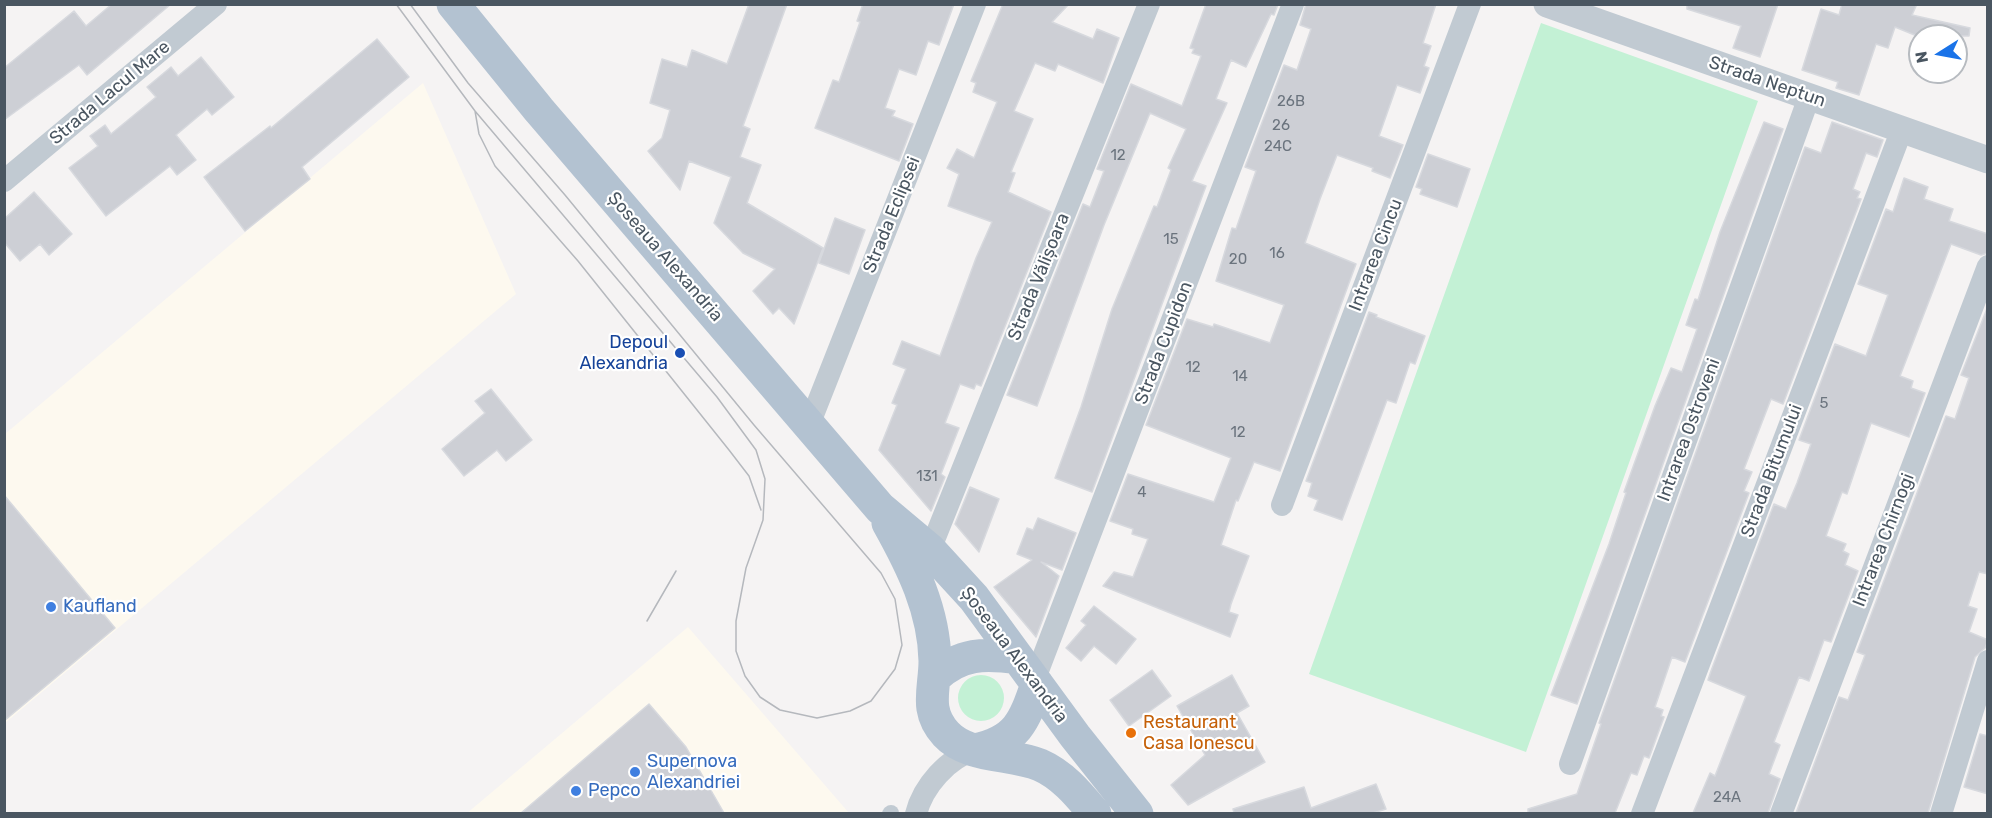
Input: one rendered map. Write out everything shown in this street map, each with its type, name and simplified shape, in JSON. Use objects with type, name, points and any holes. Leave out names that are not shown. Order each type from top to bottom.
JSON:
[{"type":"main road","name":"Șoseaua Alexandria","points":[[453,4],[539,110],[880,508],[930,550],[974,598],[1137,813]]},
{"type":"main road","name":"Șoseaua Alexandria","points":[[880,508],[921,590],[933,630],[935,677],[930,690],[931,704],[938,725],[959,745],[1017,758],[1054,772],[1077,792],[1095,813]]},
{"type":"main road","points":[[935,677],[946,666],[964,657],[993,654],[1030,674],[1028,712],[1012,735],[995,744],[975,750]]},
{"type":"street","name":"Strada Lacul Mare","points":[[4,181],[216,4]]},
{"type":"street","name":"Strada Eclipsei","points":[[809,425],[975,4]]},
{"type":"street","name":"Strada Vălișoara","points":[[930,550],[1149,4]]},
{"type":"street","name":"Strada Cupidon","points":[[1030,674],[1293,4]]},
{"type":"street","name":"Intrarea Cincu","points":[[1282,505],[1470,4]]},
{"type":"street","name":"Strada Neptun","points":[[1554,6],[1988,160]]},
{"type":"street","name":"Intrarea Ostroveni","points":[[1570,764],[1809,97]]},
{"type":"street","name":"Strada Bitumului","points":[[1642,813],[1902,129]]},
{"type":"street","name":"Intrarea Chirnogi","points":[[1781,813],[1988,266]]},
{"type":"street","points":[[1941,813],[1988,661]]},
{"type":"street","points":[[916,813],[932,783],[953,759],[975,750]]},
{"type":"shaded area","points":[[423,83],[516,294],[5,723],[5,434]]},
{"type":"shaded area","points":[[688,627],[849,813],[466,814]]},
{"type":"green space","points":[[1541,23],[1758,101],[1526,752],[1309,674]]},
{"type":"green space","points":[[981,675],[990,676],[998,681],[1003,689],[1003,707],[998,715],[990,720],[981,721],[972,720],[964,715],[959,707],[958,698],[959,689],[964,681],[972,676]]},
{"type":"building","points":[[112,4],[171,4],[87,75],[79,65],[4,120],[4,68],[74,11],[86,26]]},
{"type":"building","points":[[749,4],[787,4],[743,126],[750,129],[740,157],[761,165],[747,203],[823,248],[794,324],[779,308],[773,314],[753,291],[775,269],[743,253],[714,223],[731,177],[689,161],[680,190],[648,151],[662,138],[670,110],[650,103],[662,59],[687,67],[692,50],[727,64]]},
{"type":"building","points":[[863,4],[954,4],[939,45],[928,41],[916,75],[899,69],[885,108],[895,111],[892,116],[913,124],[899,161],[815,128],[833,80],[839,82],[860,22],[857,21]]},
{"type":"building","points":[[1003,4],[1069,4],[1052,22],[1093,39],[1097,29],[1119,38],[1103,83],[1058,64],[1055,71],[1035,63],[1014,111],[1033,119],[1011,172],[1015,173],[1008,192],[1051,212],[981,386],[976,384],[974,389],[960,384],[945,423],[959,428],[941,474],[945,477],[931,511],[879,450],[897,405],[892,403],[906,369],[893,364],[902,341],[940,356],[976,258],[992,222],[948,206],[959,174],[947,168],[957,149],[974,158],[997,102],[973,92],[976,83],[971,81]]},
{"type":"building","points":[[1206,4],[1278,4],[1246,67],[1231,60],[1216,99],[1227,103],[1192,181],[1206,186],[1092,492],[1055,478],[1081,407],[1112,309],[1154,206],[1157,207],[1171,170],[1168,168],[1186,129],[1150,113],[1104,225],[1037,406],[1007,395],[1083,204],[1090,207],[1104,171],[1097,169],[1131,84],[1182,106],[1201,56],[1192,53],[1194,49],[1190,48]]},
{"type":"building","points":[[1306,4],[1436,4],[1423,43],[1431,46],[1424,66],[1429,68],[1420,93],[1397,85],[1379,136],[1403,145],[1390,178],[1372,171],[1373,168],[1337,155],[1305,243],[1356,264],[1280,471],[1254,462],[1238,501],[1236,500],[1221,545],[1249,556],[1229,612],[1238,615],[1230,637],[1103,586],[1114,572],[1133,577],[1148,539],[1132,534],[1133,529],[1110,521],[1128,474],[1214,502],[1231,458],[1146,425],[1187,319],[1213,327],[1214,324],[1270,343],[1284,305],[1216,281],[1232,228],[1236,229],[1256,171],[1245,167],[1284,65],[1297,70],[1311,29],[1300,25]]},
{"type":"building","points":[[1687,4],[1778,4],[1760,57],[1733,48],[1741,26],[1687,9]]},
{"type":"building","points":[[1842,4],[1917,4],[1912,15],[1952,24],[1908,24],[1908,32],[1895,27],[1888,48],[1876,44],[1859,95],[1836,88],[1838,82],[1802,70],[1821,9],[1839,15]]},
{"type":"building","points":[[377,39],[409,77],[302,167],[310,179],[245,231],[204,177],[270,126],[271,128]]},
{"type":"building","points":[[201,57],[234,97],[212,115],[207,109],[176,135],[196,160],[177,175],[170,166],[106,216],[69,168],[98,146],[90,136],[105,125],[111,134],[156,97],[147,87],[171,67],[178,76]]},
{"type":"building","points":[[1764,122],[1783,129],[1577,704],[1551,695],[1609,544],[1626,493],[1624,492],[1655,406],[1671,368],[1682,372],[1697,329],[1686,325],[1695,299],[1698,300],[1720,232]]},
{"type":"building","points":[[1832,122],[1883,140],[1877,157],[1866,153],[1853,189],[1860,192],[1857,198],[1861,199],[1783,404],[1771,399],[1744,469],[1752,472],[1744,491],[1749,493],[1685,662],[1672,657],[1655,707],[1663,710],[1661,716],[1664,717],[1649,758],[1644,756],[1637,775],[1631,773],[1615,813],[1528,813],[1528,809],[1577,794],[1601,724],[1599,723],[1805,147],[1821,153]]},
{"type":"building","points":[[1428,154],[1470,169],[1457,207],[1420,194],[1422,189],[1416,187]]},
{"type":"building","points":[[1904,178],[1928,187],[1924,199],[1953,209],[1949,221],[1988,234],[1988,253],[1981,255],[1951,244],[1900,376],[1913,381],[1911,388],[1925,393],[1909,437],[1871,423],[1847,494],[1842,492],[1826,536],[1846,544],[1843,551],[1849,554],[1845,565],[1858,571],[1831,642],[1824,640],[1809,681],[1799,677],[1774,742],[1780,745],[1769,774],[1780,779],[1768,813],[1693,813],[1710,773],[1715,776],[1746,696],[1708,680],[1774,504],[1786,509],[1797,483],[1811,444],[1799,440],[1835,344],[1866,356],[1888,295],[1858,284],[1886,209],[1893,212]]},
{"type":"building","points":[[34,192],[72,234],[49,255],[40,244],[20,261],[4,242],[4,219]]},
{"type":"building","points":[[835,218],[865,230],[849,274],[819,263]]},
{"type":"building","points":[[1988,306],[1988,574],[1979,572],[1968,606],[1977,609],[1969,632],[1988,640],[1985,648],[1975,657],[1928,813],[1796,813],[1839,697],[1848,700],[1865,655],[1857,652],[1946,416],[1955,419],[1969,378],[1961,375]]},
{"type":"building","points":[[1369,312],[1377,315],[1376,317],[1425,336],[1415,364],[1410,362],[1396,403],[1387,400],[1342,520],[1314,510],[1318,500],[1308,496],[1312,483],[1306,481]]},
{"type":"building","points":[[491,389],[532,440],[506,461],[497,450],[464,476],[442,449],[485,413],[475,401]]},
{"type":"building","points":[[970,487],[999,499],[979,552],[955,524]]},
{"type":"building","name":"Kaufland","points":[[4,495],[115,628],[4,721]]},
{"type":"building","points":[[1038,518],[1076,533],[1062,570],[1041,562],[1059,576],[1036,637],[994,587],[1032,560],[1017,554],[1027,528],[1033,530]]},
{"type":"building","points":[[1094,606],[1136,639],[1116,664],[1094,646],[1081,661],[1066,648],[1086,625],[1081,621]]},
{"type":"building","points":[[1152,670],[1171,696],[1129,726],[1110,700]]},
{"type":"building","points":[[1232,675],[1249,706],[1237,713],[1265,762],[1188,805],[1171,785],[1205,755],[1177,706]]},
{"type":"building","name":"Supernova Alexandriei","points":[[649,704],[686,747],[724,813],[521,813]]},
{"type":"building","points":[[1980,734],[1988,736],[1988,794],[1964,787]]},
{"type":"building","points":[[1376,784],[1386,809],[1373,813],[1234,813],[1233,809],[1304,787],[1311,808]]},
{"type":"tram line","points":[[396,4],[475,111],[717,397],[756,450],[765,479],[763,520],[746,568],[736,621],[736,651],[745,676],[760,697],[780,710],[817,718],[850,711],[871,701],[895,669],[902,645],[895,599],[881,573],[754,425],[565,195],[468,83],[410,4]]},
{"type":"tram line","points":[[475,111],[479,134],[495,166],[578,261],[729,450],[749,476],[761,510]]},
{"type":"tram line","points":[[647,621],[676,571]]},
{"type":"place","name":"Depoul Alexandria","points":[[680,353]]},
{"type":"place","name":"Kaufland","points":[[51,607]]},
{"type":"place","name":"Restaurant Casa Ionescu","points":[[1131,733]]},
{"type":"place","name":"Supernova Alexandriei","points":[[635,772]]},
{"type":"place","name":"Pepco","points":[[576,791]]}]
